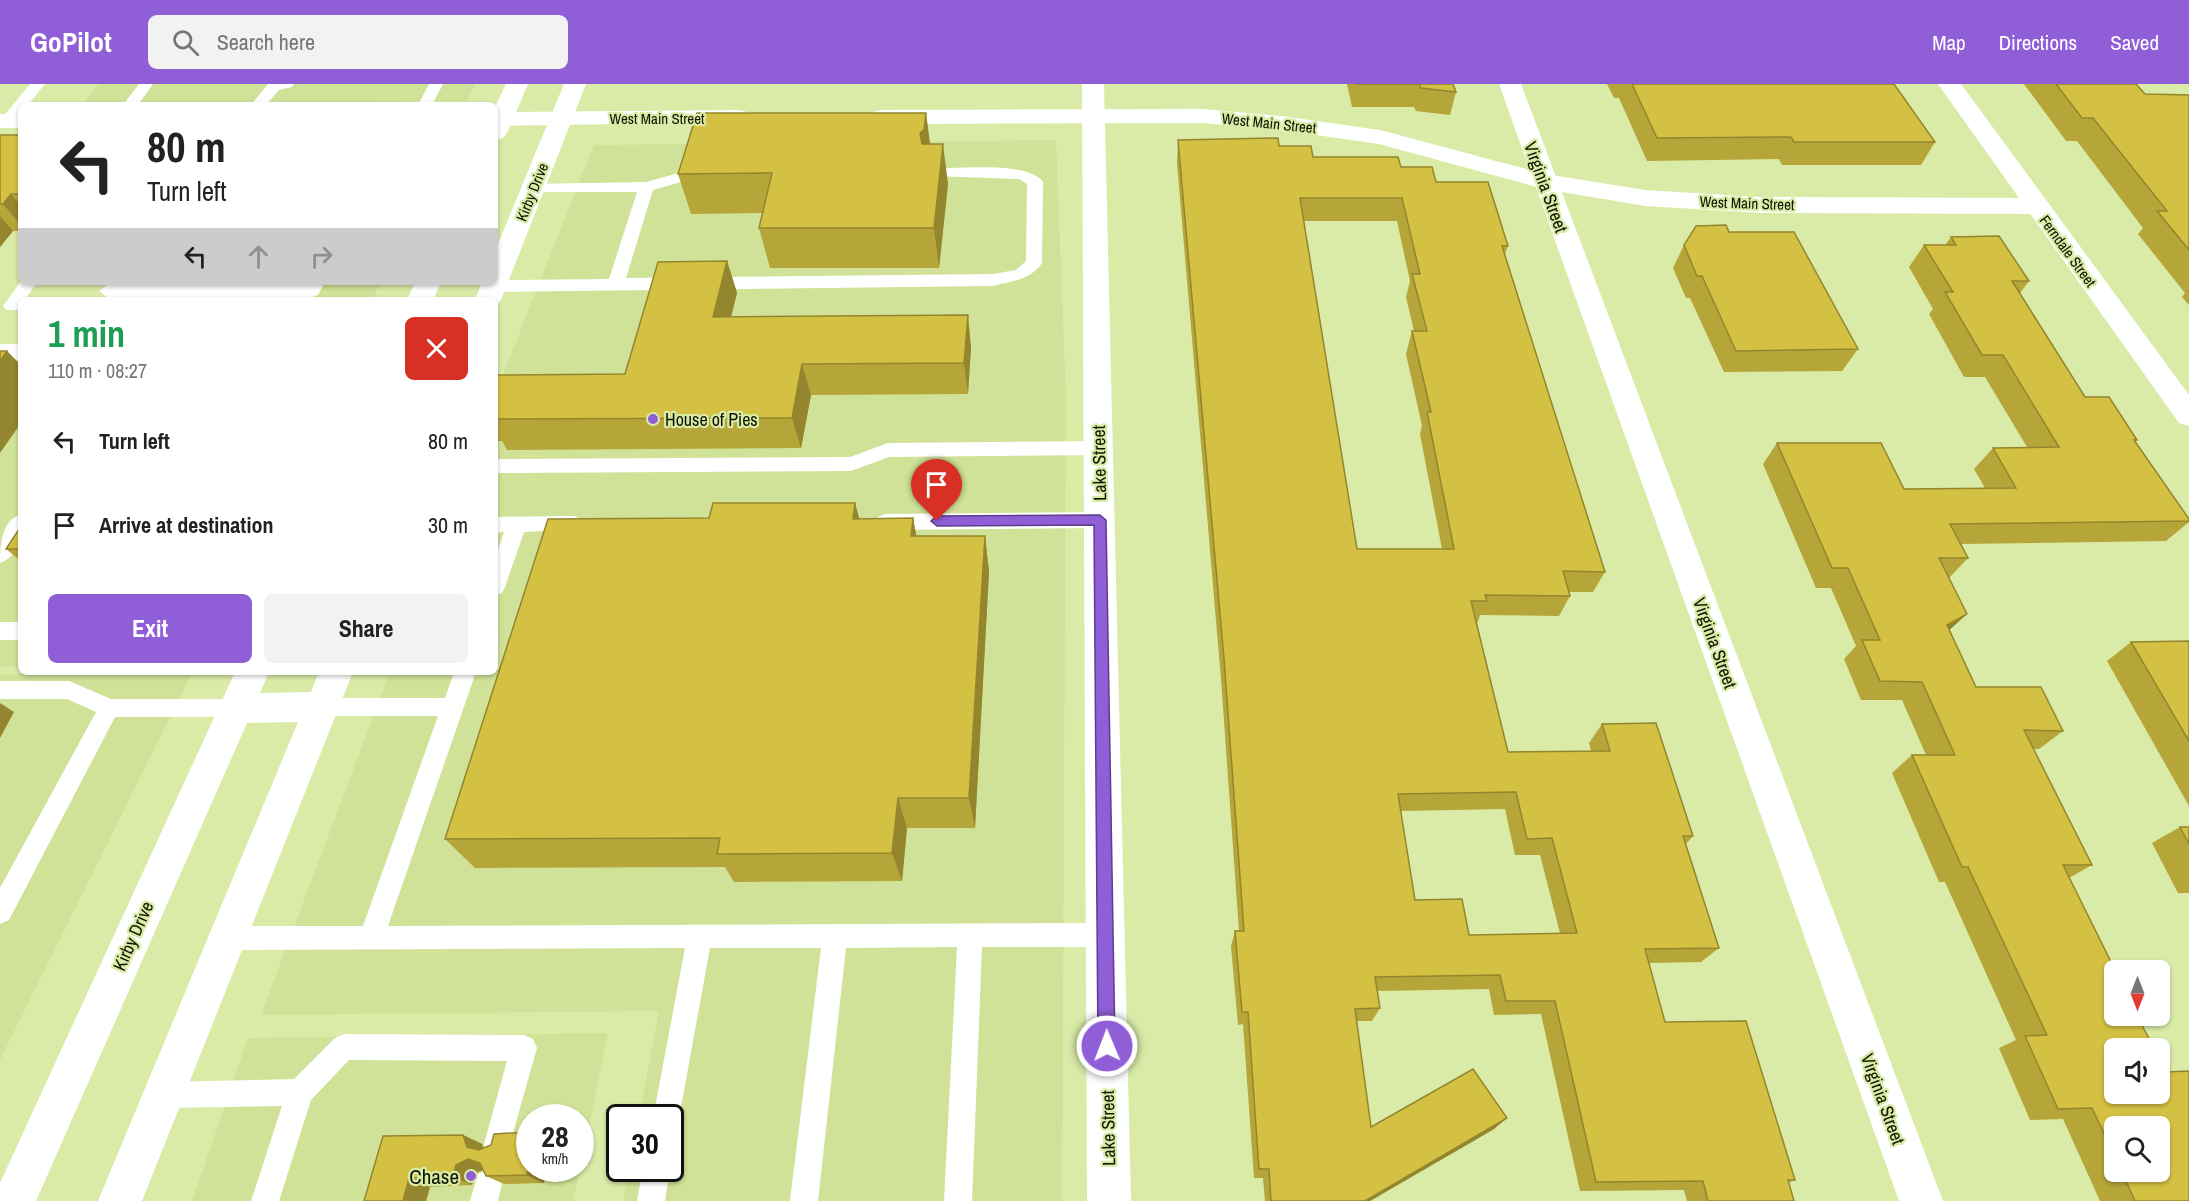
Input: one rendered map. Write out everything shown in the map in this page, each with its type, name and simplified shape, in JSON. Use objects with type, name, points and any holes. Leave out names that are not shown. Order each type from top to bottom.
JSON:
[{"type":"street","points":[[498,121],[517,84]]},
{"type":"street","name":"Kirby Drive","points":[[498,276],[576,84]]},
{"type":"street","name":"Virginia Street","points":[[1510,84],[1921,1201]]},
{"type":"street","name":"Ferndale Street","points":[[1949,84],[2189,416]]},
{"type":"street","name":"West Main Street","points":[[859,117],[1094,100],[1203,116],[1281,123],[1369,135],[1544,181],[1646,198],[1761,205],[2035,206]]},
{"type":"street","name":"Lake Street","points":[[1094,100],[1109,1201]]},
{"type":"street","name":"West Main Street","points":[[498,123],[561,118],[766,117]]},
{"type":"street","points":[[0,354],[18,354]]},
{"type":"street","name":"Kirby Drive","points":[[14,1201],[251,675]]},
{"type":"street","points":[[120,1201],[335,675]]},
{"type":"street","points":[[236,708],[322,707]]},
{"type":"lane","points":[[24,102],[38,84]]},
{"type":"lane","points":[[132,102],[147,84]]},
{"type":"lane","points":[[261,102],[274,86],[287,84]]},
{"type":"lane","points":[[427,102],[436,84]]},
{"type":"lane","points":[[491,293],[616,284],[993,280],[1021,274],[1034,263],[1035,182],[1022,174],[936,173]]},
{"type":"lane","points":[[534,187],[646,187],[693,174]]},
{"type":"lane","points":[[616,284],[646,187]]},
{"type":"lane","points":[[107,291],[312,291],[315,285]]},
{"type":"lane","points":[[12,306],[18,298]]},
{"type":"lane","points":[[498,466],[852,464],[888,450],[1099,448]]},
{"type":"lane","points":[[862,522],[1100,520]]},
{"type":"lane","points":[[498,578],[517,524]]},
{"type":"lane","points":[[498,525],[589,524]]},
{"type":"lane","points":[[0,555],[18,527]]},
{"type":"lane","points":[[0,631],[18,631]]},
{"type":"lane","points":[[371,938],[464,675]]},
{"type":"lane","points":[[0,690],[69,690],[109,708],[236,708]]},
{"type":"lane","points":[[322,707],[452,707]]},
{"type":"lane","points":[[0,912],[109,708]]},
{"type":"lane","points":[[228,938],[1105,935]]},
{"type":"lane","points":[[669,1104],[700,936]]},
{"type":"lane","points":[[804,1201],[835,936]]},
{"type":"lane","points":[[958,1201],[970,936]]},
{"type":"lane","points":[[265,1201],[300,1092],[344,1047],[524,1048],[497,1144]]},
{"type":"lane","points":[[164,1095],[300,1092]]},
{"type":"lane","points":[[651,1201],[654,1182]]},
{"type":"shaded area","points":[[99,84],[475,84],[467,101],[85,102]]},
{"type":"shaded area","points":[[1056,140],[1066,397],[1062,1201],[623,1201],[627,1182],[684,1182],[684,1104],[641,1104],[659,1011],[261,1015],[389,675],[498,675],[498,387],[594,145]]},
{"type":"shaded area","points":[[136,285],[380,285],[374,297],[128,297]]},
{"type":"shaded area","points":[[0,378],[18,378],[18,667],[0,667]]},
{"type":"shaded area","points":[[0,674],[191,675],[0,1060]]},
{"type":"shaded area","points":[[608,1033],[594,1104],[516,1104],[516,1182],[577,1182],[573,1201],[192,1201],[248,1038]]},
{"type":"building","points":[[1419,84],[1453,84],[1456,92],[1421,88]]},
{"type":"building","points":[[1632,84],[1894,84],[1935,142],[1794,142],[1791,137],[1657,138]]},
{"type":"building","points":[[2056,84],[2136,84],[2145,94],[2189,95],[2189,250],[2157,211],[2167,211],[2093,118],[2082,118]]},
{"type":"building","points":[[697,113],[926,113],[924,130],[920,133],[922,144],[943,144],[934,228],[759,228],[772,173],[678,174]]},
{"type":"building","points":[[0,135],[18,135],[18,194],[11,194],[3,204],[0,204]]},
{"type":"building","points":[[1278,138],[1279,146],[1311,146],[1313,157],[1398,157],[1401,167],[1432,167],[1436,182],[1488,182],[1508,246],[1502,246],[1605,572],[1563,571],[1570,596],[1485,595],[1487,601],[1471,601],[1508,752],[1610,751],[1602,724],[1656,723],[1693,836],[1683,836],[1719,948],[1645,949],[1665,1022],[1746,1021],[1795,1180],[1788,1180],[1794,1201],[1708,1201],[1703,1181],[1596,1182],[1555,1001],[1506,1001],[1500,975],[1375,977],[1380,1008],[1355,1009],[1371,1127],[1473,1069],[1507,1118],[1365,1201],[1271,1201],[1269,1169],[1259,1169],[1248,1012],[1242,1012],[1235,931],[1244,931],[1224,659],[1178,140]],"holes":[[[1300,198],[1402,198],[1420,274],[1412,274],[1427,331],[1412,331],[1431,412],[1427,412],[1454,549],[1357,549]],[[1516,792],[1527,839],[1552,838],[1577,933],[1469,935],[1462,899],[1415,900],[1398,794]]]},
{"type":"building","points":[[1726,225],[1729,232],[1794,232],[1858,349],[1736,351],[1702,276],[1697,276],[1684,245],[1696,226]]},
{"type":"building","points":[[1999,236],[2029,281],[2012,281],[2085,397],[2109,397],[2137,440],[2134,440],[2189,519],[2189,521],[1950,524],[1968,558],[1939,558],[1967,614],[1947,625],[1976,687],[2041,687],[2063,731],[2024,730],[2092,865],[2063,865],[2110,960],[2104,960],[2104,1026],[2142,1026],[2149,1038],[2104,1038],[2104,1104],[2170,1104],[2170,1072],[2189,1071],[2189,1201],[2135,1201],[2126,1182],[2170,1182],[2170,1116],[2104,1116],[2104,1134],[2092,1108],[2058,1109],[2025,1036],[2047,1035],[1968,867],[1962,867],[1912,755],[1955,755],[1922,682],[1880,681],[1862,640],[1880,640],[1848,568],[1832,568],[1777,443],[1881,443],[1904,489],[2016,488],[1993,448],[2059,447],[2003,355],[1982,355],[1945,292],[1953,292],[1924,245],[1956,245],[1951,237]]},
{"type":"building","points":[[727,261],[713,317],[968,315],[964,363],[802,364],[792,418],[498,419],[498,375],[625,374],[658,262]]},
{"type":"building","points":[[0,351],[7,351],[0,361]]},
{"type":"building","points":[[713,503],[855,503],[853,519],[913,518],[911,536],[985,536],[969,798],[898,798],[892,853],[717,854],[720,838],[445,839],[548,519],[709,518]]},
{"type":"building","points":[[18,531],[18,549],[6,549]]},
{"type":"building","points":[[2189,641],[2189,741],[2131,642]]},
{"type":"building","points":[[2180,827],[2189,827],[2189,844]]},
{"type":"building","points":[[516,1133],[516,1175],[486,1176],[480,1163],[468,1159],[456,1165],[453,1177],[409,1178],[403,1201],[364,1201],[383,1136],[463,1135],[467,1147],[479,1150],[491,1145],[494,1134]]},
{"type":"place","name":"House of Pies","points":[[653,419]]},
{"type":"place","name":"Chase","points":[[471,1176]]},
{"type":"route","points":[[937,521],[1100,520],[1107,1046]]}]
